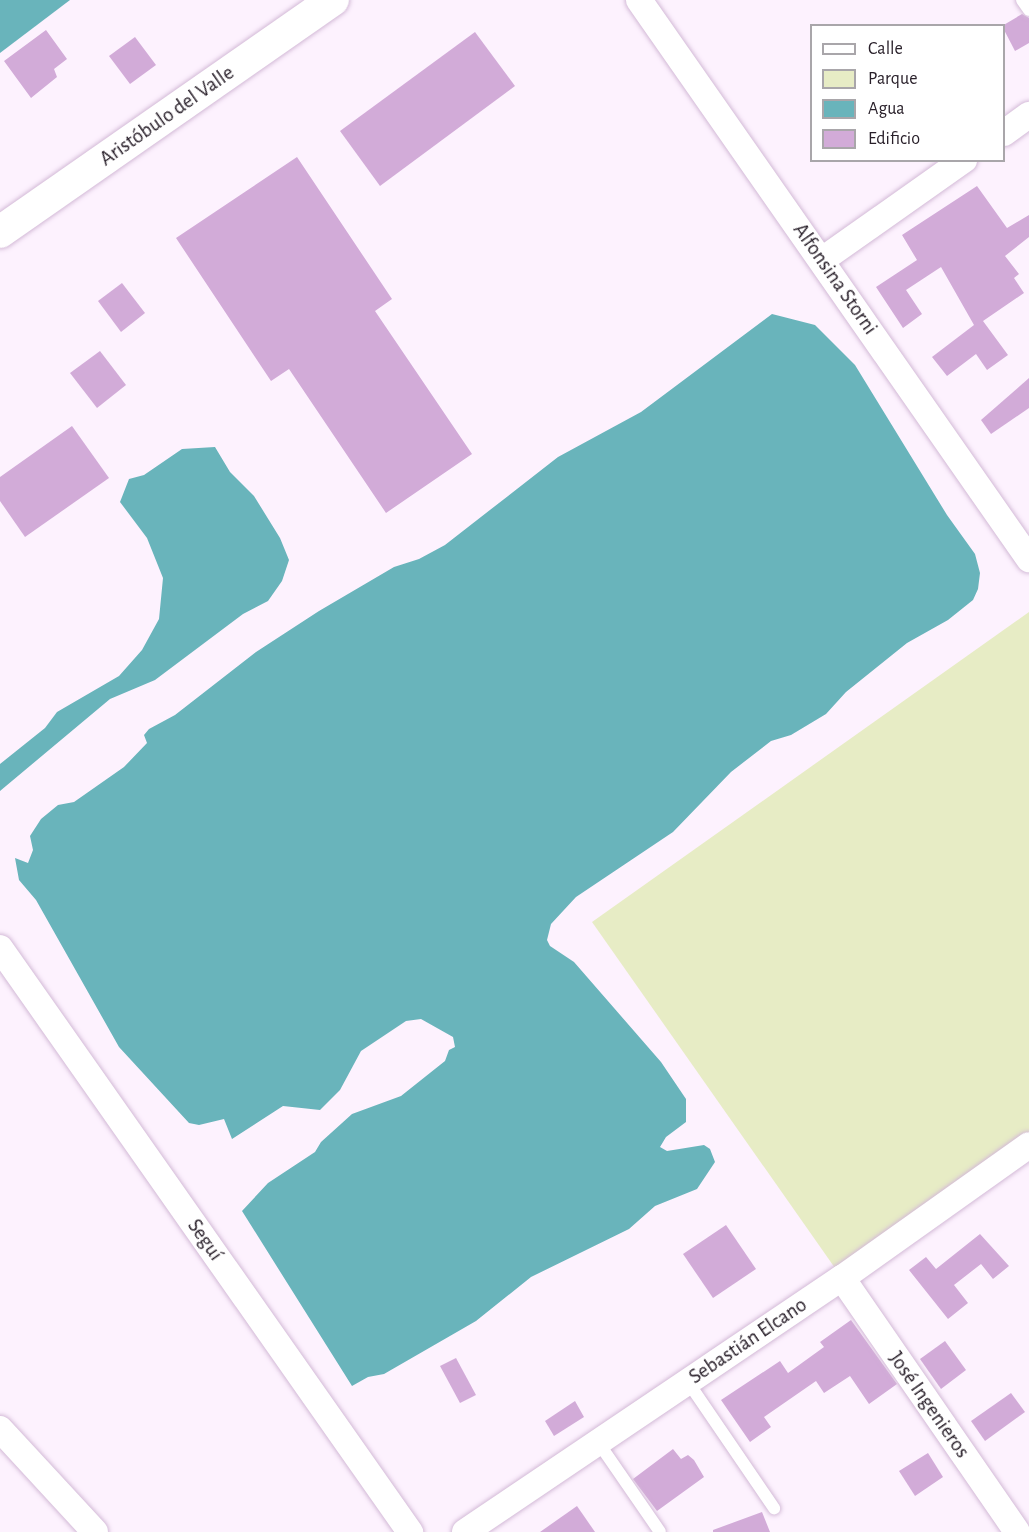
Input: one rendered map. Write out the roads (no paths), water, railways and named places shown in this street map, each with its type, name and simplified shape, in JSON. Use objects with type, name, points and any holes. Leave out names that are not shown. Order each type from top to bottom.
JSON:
[{"type":"street","name":"Aristóbulo del Valle","points":[[0,232],[333,0]]},
{"type":"street","name":"Alfonsina Storni","points":[[639,0],[1029,559]]},
{"type":"street","points":[[1005,132],[1029,115]]},
{"type":"street","points":[[822,260],[961,162]]},
{"type":"street","name":"Seguí","points":[[0,948],[410,1532]]},
{"type":"street","name":"Sebastián Elcano","points":[[465,1532],[842,1278],[1029,1145]]},
{"type":"street","name":"José Ingenieros","points":[[842,1278],[1017,1532]]},
{"type":"street","points":[[0,1429],[95,1532]]},
{"type":"lane","points":[[1022,0],[1029,10]]},
{"type":"lane","points":[[688,1382],[774,1508]]},
{"type":"lane","points":[[598,1442],[660,1532]]},
{"type":"water","points":[[0,0],[70,0],[0,53]]},
{"type":"water","points":[[772,314],[815,325],[855,365],[947,515],[975,554],[980,573],[978,589],[973,600],[948,620],[907,643],[846,692],[826,714],[791,735],[771,741],[731,772],[673,832],[576,897],[551,924],[547,940],[550,946],[574,962],[661,1062],[686,1099],[686,1122],[666,1137],[660,1147],[667,1151],[704,1145],[710,1149],[715,1162],[697,1189],[655,1206],[629,1229],[531,1277],[476,1321],[384,1374],[368,1377],[352,1386],[242,1211],[268,1183],[315,1152],[321,1142],[352,1114],[401,1096],[445,1061],[449,1050],[455,1047],[453,1037],[421,1019],[406,1021],[361,1051],[340,1090],[320,1110],[283,1106],[232,1139],[224,1119],[199,1125],[189,1123],[119,1047],[36,900],[19,880],[15,858],[28,863],[33,850],[30,836],[41,819],[58,805],[74,802],[124,767],[147,743],[144,735],[149,729],[175,715],[256,652],[319,611],[394,567],[419,559],[445,545],[558,457],[641,412]]},
{"type":"water","points":[[215,447],[230,472],[254,496],[280,538],[289,560],[282,581],[268,601],[243,614],[155,680],[110,699],[0,791],[0,764],[45,728],[57,712],[119,676],[142,650],[159,619],[163,578],[147,538],[120,502],[129,479],[144,475],[182,449]]}]
